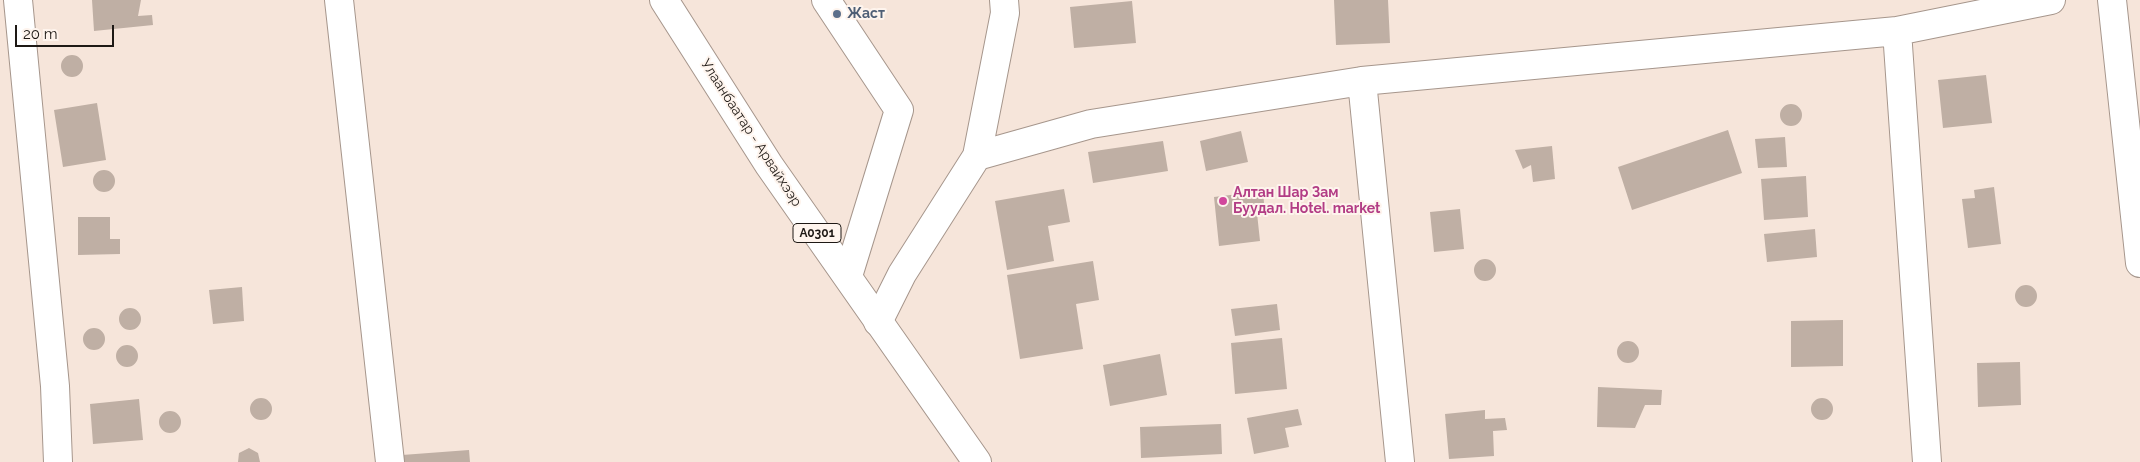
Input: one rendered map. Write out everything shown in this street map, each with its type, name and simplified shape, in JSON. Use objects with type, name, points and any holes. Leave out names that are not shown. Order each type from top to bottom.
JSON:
[{"type":"main road","points":[[18,0],[55,386],[58,462]]},
{"type":"main road","points":[[339,0],[390,462]]},
{"type":"main road","name":"Улаанбаатар - Арвайхээр","points":[[664,0],[769,165],[977,462]]},
{"type":"main road","points":[[826,0],[899,110],[848,276]]},
{"type":"main road","points":[[878,322],[902,274],[977,156],[1005,13],[1004,0]]},
{"type":"main road","points":[[977,156],[1091,124],[1362,81],[1897,31],[2051,0]]},
{"type":"main road","points":[[2112,0],[2140,263]]},
{"type":"main road","points":[[1897,31],[1927,462]]},
{"type":"main road","points":[[1362,81],[1400,462]]},
{"type":"building","points":[[92,0],[141,0],[138,16],[152,15],[153,25],[94,31]]},
{"type":"building","points":[[1334,0],[1388,0],[1390,43],[1336,45]]},
{"type":"building","points":[[1132,1],[1136,43],[1074,48],[1070,7]]},
{"type":"building","points":[[72,55],[80,58],[83,66],[80,74],[72,77],[64,74],[61,66],[64,58]]},
{"type":"building","points":[[1986,75],[1992,123],[1943,128],[1938,80]]},
{"type":"building","points":[[97,103],[106,160],[63,167],[54,110]]},
{"type":"building","points":[[1791,104],[1799,107],[1802,115],[1799,123],[1791,126],[1783,123],[1780,115],[1783,107]]},
{"type":"building","points":[[1728,130],[1742,173],[1632,210],[1618,167]]},
{"type":"building","points":[[1241,131],[1248,162],[1206,171],[1200,141]]},
{"type":"building","points":[[1785,137],[1787,167],[1758,168],[1755,139]]},
{"type":"building","points":[[1163,141],[1168,171],[1093,183],[1088,152]]},
{"type":"building","points":[[1552,146],[1555,179],[1533,182],[1531,165],[1523,169],[1515,150]]},
{"type":"building","points":[[104,170],[112,173],[115,181],[112,189],[104,192],[96,189],[93,181],[96,173]]},
{"type":"building","points":[[1806,176],[1808,217],[1764,220],[1761,179]]},
{"type":"building","points":[[1994,187],[2001,244],[1968,248],[1962,199],[1975,198],[1974,190]]},
{"type":"building","points":[[1064,189],[1070,222],[1048,226],[1054,261],[1007,270],[995,201]]},
{"type":"building","points":[[1263,191],[1264,203],[1256,204],[1260,241],[1219,246],[1214,197]]},
{"type":"building","points":[[1460,209],[1464,249],[1434,252],[1430,212]]},
{"type":"building","points":[[78,217],[110,217],[110,239],[120,239],[120,254],[78,255]]},
{"type":"building","points":[[1815,229],[1817,257],[1767,262],[1764,234]]},
{"type":"building","points":[[1485,259],[1493,262],[1496,270],[1493,278],[1485,281],[1477,278],[1474,270],[1477,262]]},
{"type":"building","points":[[1093,261],[1099,300],[1076,304],[1083,349],[1020,359],[1007,275]]},
{"type":"building","points":[[2026,285],[2034,288],[2037,296],[2034,304],[2026,307],[2018,304],[2015,296],[2018,288]]},
{"type":"building","points":[[242,287],[244,321],[213,324],[209,290]]},
{"type":"building","points":[[1277,304],[1280,330],[1235,336],[1231,309]]},
{"type":"building","points":[[130,308],[138,311],[141,319],[138,327],[130,330],[122,327],[119,319],[122,311]]},
{"type":"building","points":[[1843,320],[1843,366],[1791,367],[1791,321]]},
{"type":"building","points":[[94,328],[102,331],[105,339],[102,347],[94,350],[86,347],[83,339],[86,331]]},
{"type":"building","points":[[1282,338],[1287,389],[1235,394],[1231,343]]},
{"type":"building","points":[[1628,341],[1636,344],[1639,352],[1636,360],[1628,363],[1620,360],[1617,352],[1620,344]]},
{"type":"building","points":[[127,345],[135,348],[138,356],[135,364],[127,367],[119,364],[116,356],[119,348]]},
{"type":"building","points":[[1160,354],[1167,395],[1110,406],[1103,365]]},
{"type":"building","points":[[2020,362],[2021,405],[1978,407],[1977,363]]},
{"type":"building","points":[[1598,387],[1662,390],[1661,405],[1645,405],[1635,428],[1597,427]]},
{"type":"building","points":[[261,398],[269,401],[272,409],[269,417],[261,420],[253,417],[250,409],[253,401]]},
{"type":"building","points":[[1822,398],[1830,401],[1833,409],[1830,417],[1822,420],[1814,417],[1811,409],[1814,401]]},
{"type":"building","points":[[139,399],[143,440],[93,444],[90,404]]},
{"type":"building","points":[[1298,409],[1302,425],[1285,428],[1289,447],[1254,454],[1247,418]]},
{"type":"building","points":[[1485,410],[1485,419],[1505,418],[1507,430],[1493,431],[1494,456],[1449,459],[1445,414]]},
{"type":"building","points":[[170,411],[178,414],[181,422],[178,430],[170,433],[162,430],[159,422],[162,414]]},
{"type":"building","points":[[1221,424],[1222,454],[1141,458],[1140,427]]},
{"type":"building","points":[[249,448],[258,453],[260,462],[238,462],[239,453]]},
{"type":"building","points":[[469,450],[470,462],[403,462],[402,455]]},
{"type":"place","name":"Жаст","points":[[837,14]]},
{"type":"place","name":"Алтан Шар Зам Буудал. Hotel. market","points":[[1223,201]]}]
